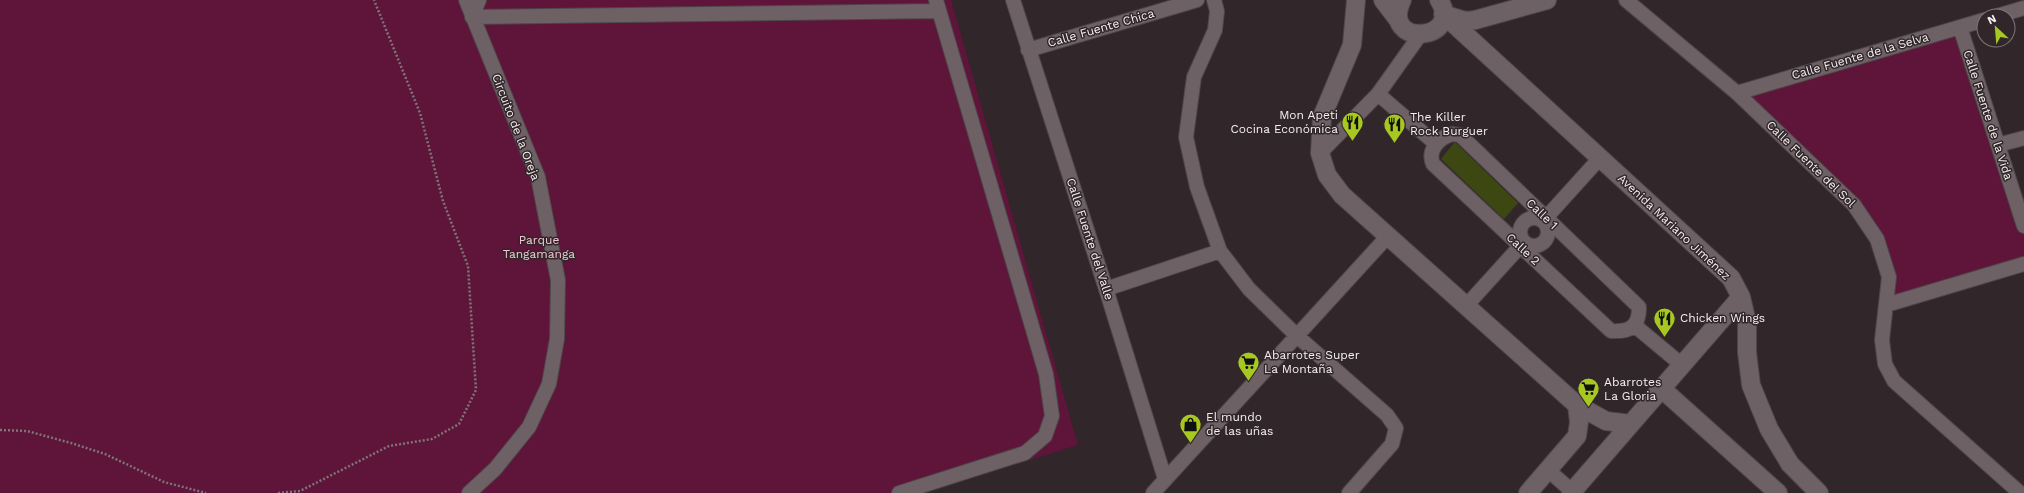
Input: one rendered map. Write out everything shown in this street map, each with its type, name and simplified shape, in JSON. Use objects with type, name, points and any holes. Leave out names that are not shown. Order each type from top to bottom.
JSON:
[{"type":"street","name":"Circuito de la Oreja","points":[[466,0],[538,177],[558,280],[557,339],[549,384],[529,427],[495,469],[469,493]]},
{"type":"street","points":[[479,0],[472,17],[938,5],[1046,374],[1052,416],[1046,436],[1025,453],[899,493]]},
{"type":"street","name":"Calle Fuente del Valle","points":[[1013,0],[1106,289],[1165,479]]},
{"type":"street","name":"Calle Fuente Chica","points":[[1028,50],[1197,0]]},
{"type":"street","points":[[1214,0],[1217,11],[1216,30],[1194,77],[1186,137],[1197,187],[1220,251],[1249,289],[1297,336],[1387,415],[1396,428],[1392,444],[1349,493]]},
{"type":"street","points":[[1356,0],[1352,45],[1322,117],[1320,153],[1327,175],[1342,195],[1576,405],[1606,421],[1631,424]]},
{"type":"street","points":[[1383,0],[1407,31],[1420,35],[1427,34],[1438,27],[1441,7],[1466,21],[1484,18],[1547,0]]},
{"type":"street","points":[[1399,21],[1399,7],[1402,0]]},
{"type":"street","name":"Calle Fuente del Sol","points":[[1626,0],[1737,93],[1854,205],[1877,239],[1889,277],[1882,340],[1885,364],[1894,381],[2020,493]]},
{"type":"street","name":"Avenida Mariano Jiménez","points":[[1441,7],[1486,53],[1731,278],[1741,298],[1747,322],[1747,352],[1751,385],[1769,429],[1790,464],[1813,491]]},
{"type":"street","points":[[1484,18],[1474,26],[1473,35],[1486,53]]},
{"type":"street","name":"Calle Fuente de la Selva","points":[[1737,93],[1976,22]]},
{"type":"street","name":"Calle Fuente de la Vida","points":[[1960,27],[2024,226]]},
{"type":"street","points":[[1320,153],[1378,94],[1420,35]]},
{"type":"street","points":[[1378,94],[1436,144]]},
{"type":"street","name":"Calle 1","points":[[1436,144],[1452,134],[1460,135],[1544,219],[1639,307],[1639,318],[1634,325]]},
{"type":"street","points":[[1998,145],[2024,138]]},
{"type":"street","name":"Calle 2","points":[[1436,144],[1431,159],[1433,164],[1522,244],[1610,331],[1625,332],[1634,325]]},
{"type":"street","points":[[1544,219],[1600,158]]},
{"type":"street","points":[[1522,244],[1520,234],[1522,224],[1529,219],[1544,219]]},
{"type":"street","points":[[1522,244],[1536,246],[1545,242],[1548,228],[1544,219]]},
{"type":"street","points":[[1153,493],[1388,236]]},
{"type":"street","points":[[1466,306],[1522,244]]},
{"type":"street","points":[[1106,289],[1220,251]]},
{"type":"street","points":[[1886,304],[2024,264]]},
{"type":"street","points":[[1548,470],[1572,492],[1741,298]]},
{"type":"street","points":[[1634,325],[1682,365]]},
{"type":"street","points":[[1662,389],[1778,493]]},
{"type":"street","points":[[1528,493],[1577,436],[1579,422],[1576,405]]},
{"type":"path","points":[[278,493],[300,491],[389,446],[432,439],[459,424],[476,390],[468,266],[443,201],[420,113],[374,0]]},
{"type":"path","points":[[0,430],[27,431],[77,445],[105,454],[164,482],[206,493]]},
{"type":"green space","name":"Parque Tangamanga","points":[[0,0],[951,0],[1078,445],[923,493],[0,493]]},
{"type":"green space","points":[[1960,27],[2024,226],[2024,264],[1886,305],[1889,277],[1854,205],[1737,93]]},
{"type":"building","points":[[1454,143],[1456,143],[1518,203],[1504,219],[1441,159]]},
{"type":"place","name":"Mon Apeti Cocina Económica","points":[[1353,142]]},
{"type":"place","name":"The Killer Rock Burguer","points":[[1395,144]]},
{"type":"place","name":"Chicken Wings","points":[[1664,338]]},
{"type":"place","name":"Abarrotes Super La Montaña","points":[[1248,382]]},
{"type":"place","name":"Abarrotes La Gloria","points":[[1588,408]]},
{"type":"place","name":"El mundo de las uñas","points":[[1190,444]]}]
